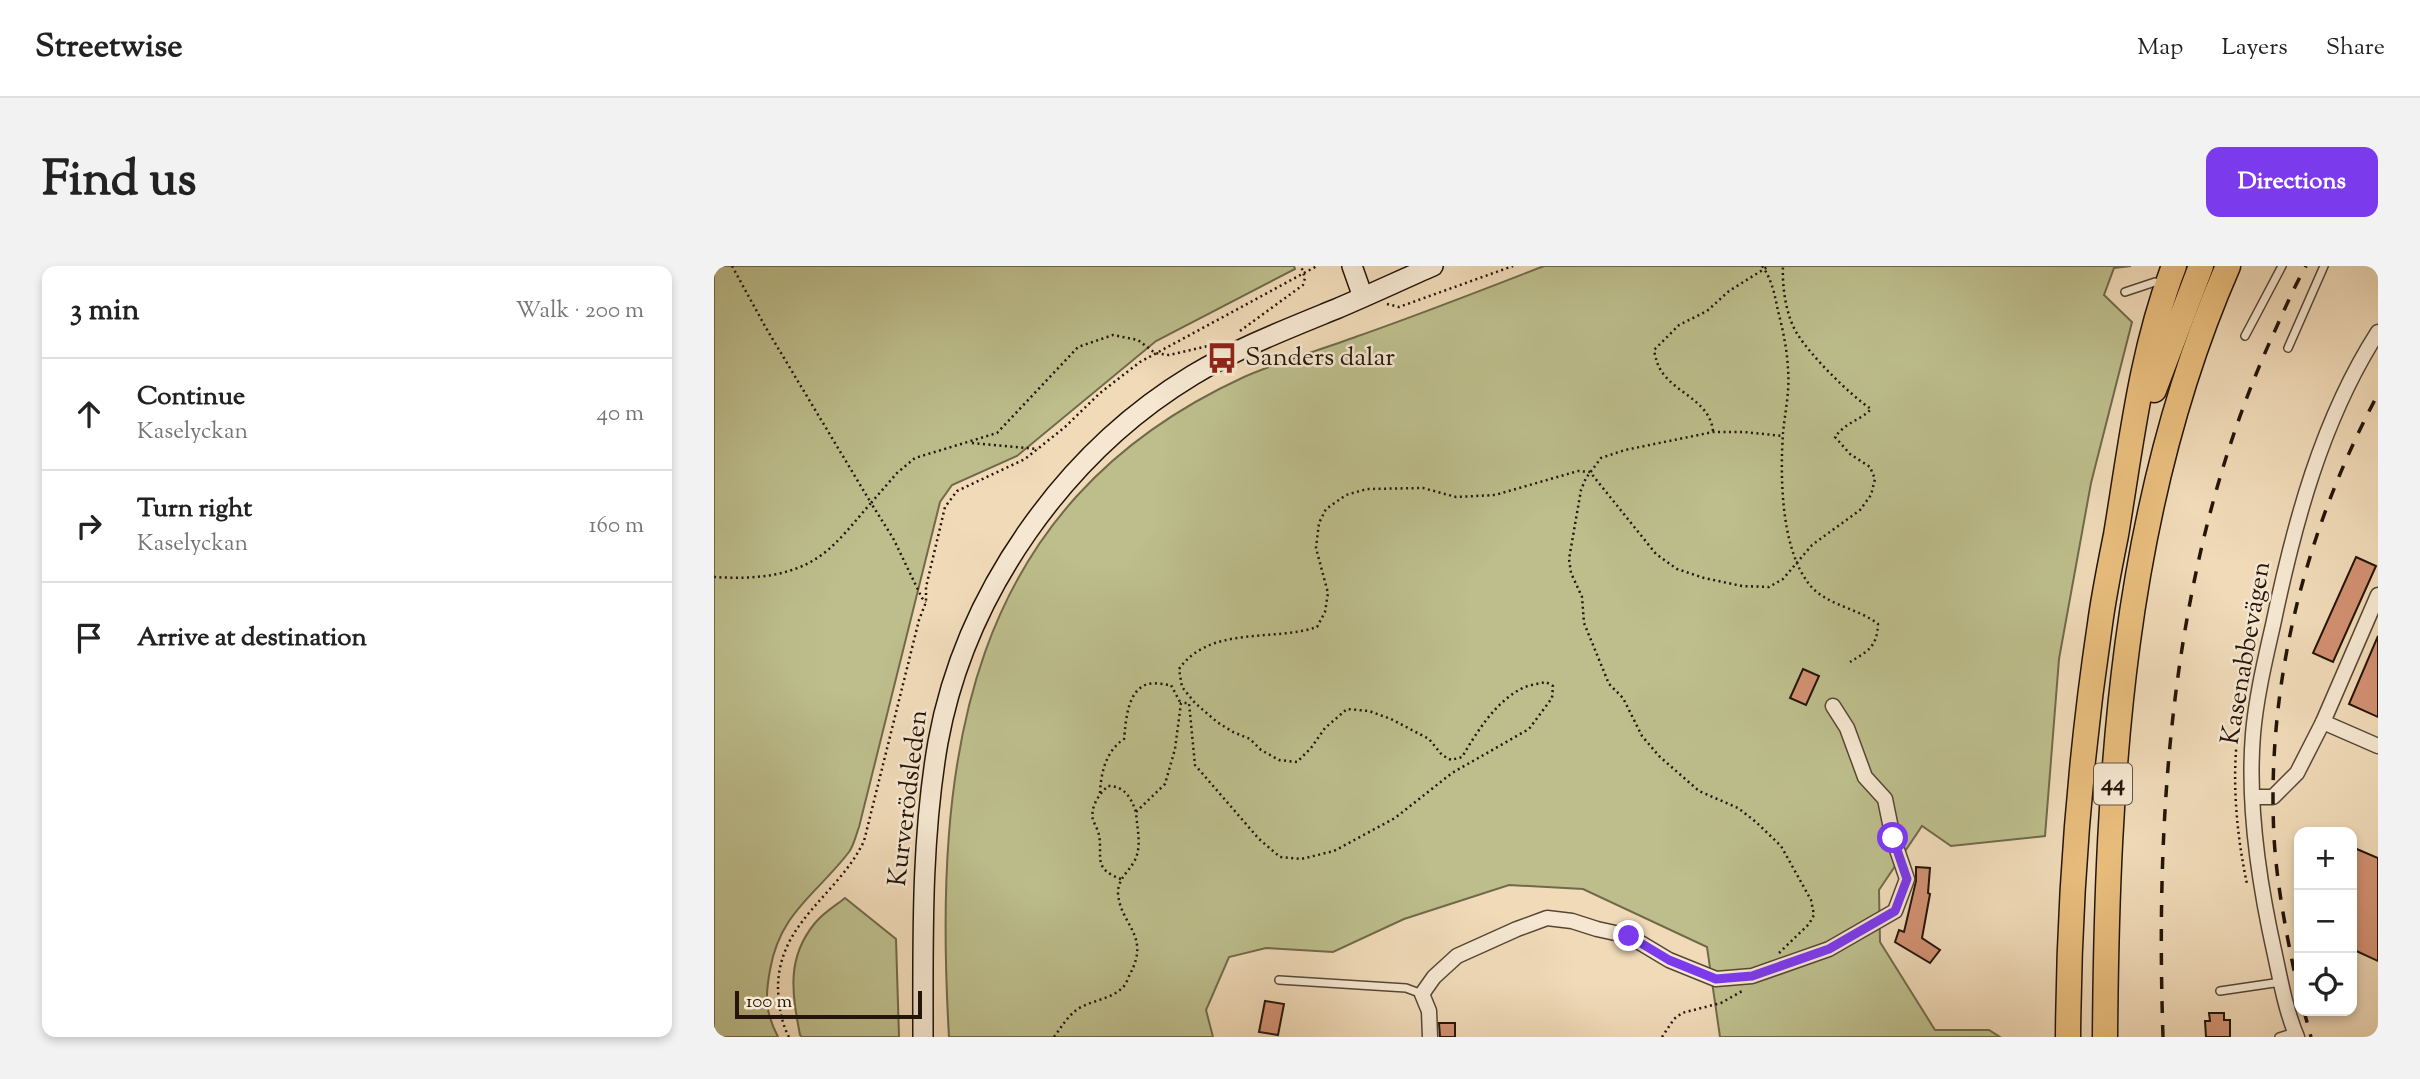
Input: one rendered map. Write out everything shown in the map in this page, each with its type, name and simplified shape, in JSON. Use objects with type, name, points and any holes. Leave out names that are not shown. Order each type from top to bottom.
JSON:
[{"type":"highway","points":[[2116,535],[2146,364],[2166,286],[2174,266]]},
{"type":"highway","name":"44","points":[[2068,1037],[2074,878],[2090,697],[2100,621],[2116,535],[2150,404],[2178,322],[2201,266]]},
{"type":"highway","name":"44","points":[[2105,1037],[2106,936],[2114,773],[2127,637],[2153,494],[2185,378],[2228,266]]},
{"type":"highway","points":[[2185,378],[2245,266]]},
{"type":"main road","points":[[1352,266],[1363,298]]},
{"type":"main road","name":"Kurverödsleden","points":[[922,1037],[923,875],[938,742],[949,695],[977,620],[1029,528],[1090,457],[1137,416],[1189,377],[1243,348],[1433,266]]},
{"type":"street","name":"Kasenabbevägen","points":[[2296,1035],[2267,920],[2257,859],[2253,734],[2284,573],[2309,486],[2339,403],[2378,332]]},
{"type":"street","points":[[2253,797],[2273,797],[2297,773],[2323,722],[2378,595]]},
{"type":"street","points":[[1430,1037],[1429,1011],[1422,994],[1434,977],[1457,956],[1547,918],[1572,921],[1629,936],[1669,960],[1716,979],[1752,976],[1829,949],[1895,911],[1907,879],[1893,838],[1885,799],[1865,777],[1847,728],[1833,706]]},
{"type":"street","points":[[2323,722],[2378,746]]},
{"type":"lane","points":[[2245,335],[2282,266]]},
{"type":"lane","points":[[2288,348],[2324,266]]},
{"type":"lane","points":[[2125,292],[2155,282]]},
{"type":"lane","points":[[1279,980],[1406,988],[1422,994]]},
{"type":"lane","points":[[2220,991],[2281,982]]},
{"type":"lane","points":[[2279,1037],[2296,1035]]},
{"type":"path","points":[[732,266],[766,328],[905,560],[926,602]]},
{"type":"path","points":[[1238,333],[1303,285],[1305,278],[1301,266]]},
{"type":"path","points":[[1363,298],[1399,307],[1513,266]]},
{"type":"path","points":[[1713,432],[1712,420],[1699,404],[1665,377],[1657,364],[1654,350],[1679,325],[1707,312],[1729,291],[1769,266]]},
{"type":"path","points":[[1181,703],[1189,703],[1195,765],[1259,839],[1280,857],[1301,859],[1334,851],[1395,818],[1452,773],[1529,729],[1552,698],[1553,686],[1546,682],[1521,688],[1502,702],[1474,736],[1462,757],[1451,760],[1442,755],[1429,739],[1391,719],[1369,711],[1347,709],[1297,761],[1279,760],[1261,750],[1250,739],[1233,733],[1195,703],[1182,687],[1179,669],[1188,657],[1211,645],[1241,636],[1303,632],[1317,627],[1325,612],[1328,593],[1316,548],[1319,523],[1326,509],[1346,495],[1367,489],[1423,488],[1456,497],[1495,495],[1578,471],[1590,472],[1656,554],[1677,569],[1742,586],[1769,587],[1783,579],[1812,545],[1860,510],[1871,495],[1875,479],[1870,467],[1850,454],[1835,437],[1845,425],[1871,409],[1835,376],[1797,334],[1789,312],[1783,266]]},
{"type":"path","points":[[1764,267],[1783,329],[1789,372],[1783,436],[1786,519],[1791,546],[1797,564],[1810,586],[1824,597],[1869,617],[1878,625],[1877,639],[1867,651],[1850,662]]},
{"type":"path","points":[[714,577],[765,576],[804,565],[828,549],[897,473],[915,458],[997,433],[1078,346],[1113,335],[1138,341],[1155,353],[1169,355],[1208,347],[1218,342]]},
{"type":"path","points":[[1662,1037],[1674,1019],[1682,1013],[1721,1003],[1745,990],[1809,924],[1814,915],[1811,900],[1781,846],[1738,808],[1699,791],[1659,756],[1642,736],[1623,698],[1609,684],[1584,624],[1582,597],[1571,573],[1569,559],[1581,490],[1601,458],[1625,450],[1713,432],[1783,436]]},
{"type":"path","points":[[968,443],[1039,449]]},
{"type":"path","points":[[1121,879],[1110,874],[1101,865],[1098,852],[1100,838],[1093,819],[1105,762],[1115,745],[1124,739],[1127,715],[1137,690],[1149,683],[1171,685],[1181,703],[1175,749],[1165,784],[1136,812]]},
{"type":"path","points":[[1054,1037],[1066,1019],[1081,1007],[1123,988],[1135,966],[1135,933],[1120,907],[1118,890],[1121,879],[1134,863],[1139,846],[1136,812],[1126,792],[1117,786],[1108,786],[1100,793]]},
{"type":"green space","points":[[714,266],[1294,266],[1295,269],[1156,341],[1017,456],[952,485],[940,502],[854,843],[837,867],[791,918],[775,950],[767,996],[768,1012],[778,1037],[714,1037]]},
{"type":"green space","points":[[1544,266],[2131,266],[2114,268],[2104,295],[2132,322],[2091,483],[2059,659],[2045,836],[1951,846],[1922,826],[1879,890],[1880,942],[1935,1030],[1989,1030],[2000,1037],[1720,1037],[1707,947],[1583,889],[1509,885],[1404,919],[1333,952],[1266,948],[1229,957],[1206,1010],[1213,1037],[949,1037],[946,935],[949,836],[961,741],[985,652],[1023,570],[1077,496],[1150,431],[1244,377]]},
{"type":"green space","points":[[845,898],[896,939],[899,1037],[800,1035],[794,990],[795,963],[799,949],[818,919]]},
{"type":"building","points":[[2356,557],[2376,566],[2333,662],[2313,653]]},
{"type":"building","points":[[2378,636],[2378,717],[2349,704]]},
{"type":"building","points":[[1803,669],[1819,676],[1806,705],[1790,698]]},
{"type":"building","points":[[2357,849],[2378,858],[2378,961],[2357,951]]},
{"type":"building","points":[[1916,867],[1930,868],[1930,894],[1922,938],[1940,950],[1930,963],[1895,942],[1899,930],[1904,932],[1916,881]]},
{"type":"building","points":[[1265,1001],[1284,1004],[1278,1035],[1259,1032]]},
{"type":"building","points":[[2209,1013],[2224,1013],[2224,1020],[2230,1020],[2230,1037],[2206,1037],[2205,1021],[2210,1021]]},
{"type":"building","points":[[1439,1023],[1455,1023],[1455,1037],[1440,1037]]},
{"type":"railway","points":[[2163,1037],[2161,948],[2168,770],[2177,681],[2192,592],[2212,506],[2239,420],[2272,337],[2306,266]]},
{"type":"railway","points":[[2294,968],[2274,837],[2273,779],[2284,664],[2311,553],[2330,498],[2378,394]]},
{"type":"railway","points":[[2305,1016],[2311,1037]]},
{"type":"place","name":"Sanders dalar","points":[[1222,358]]},
{"type":"route","points":[[1629,936],[1669,960],[1716,979],[1752,976],[1829,949],[1895,911],[1907,879],[1893,838]]}]
